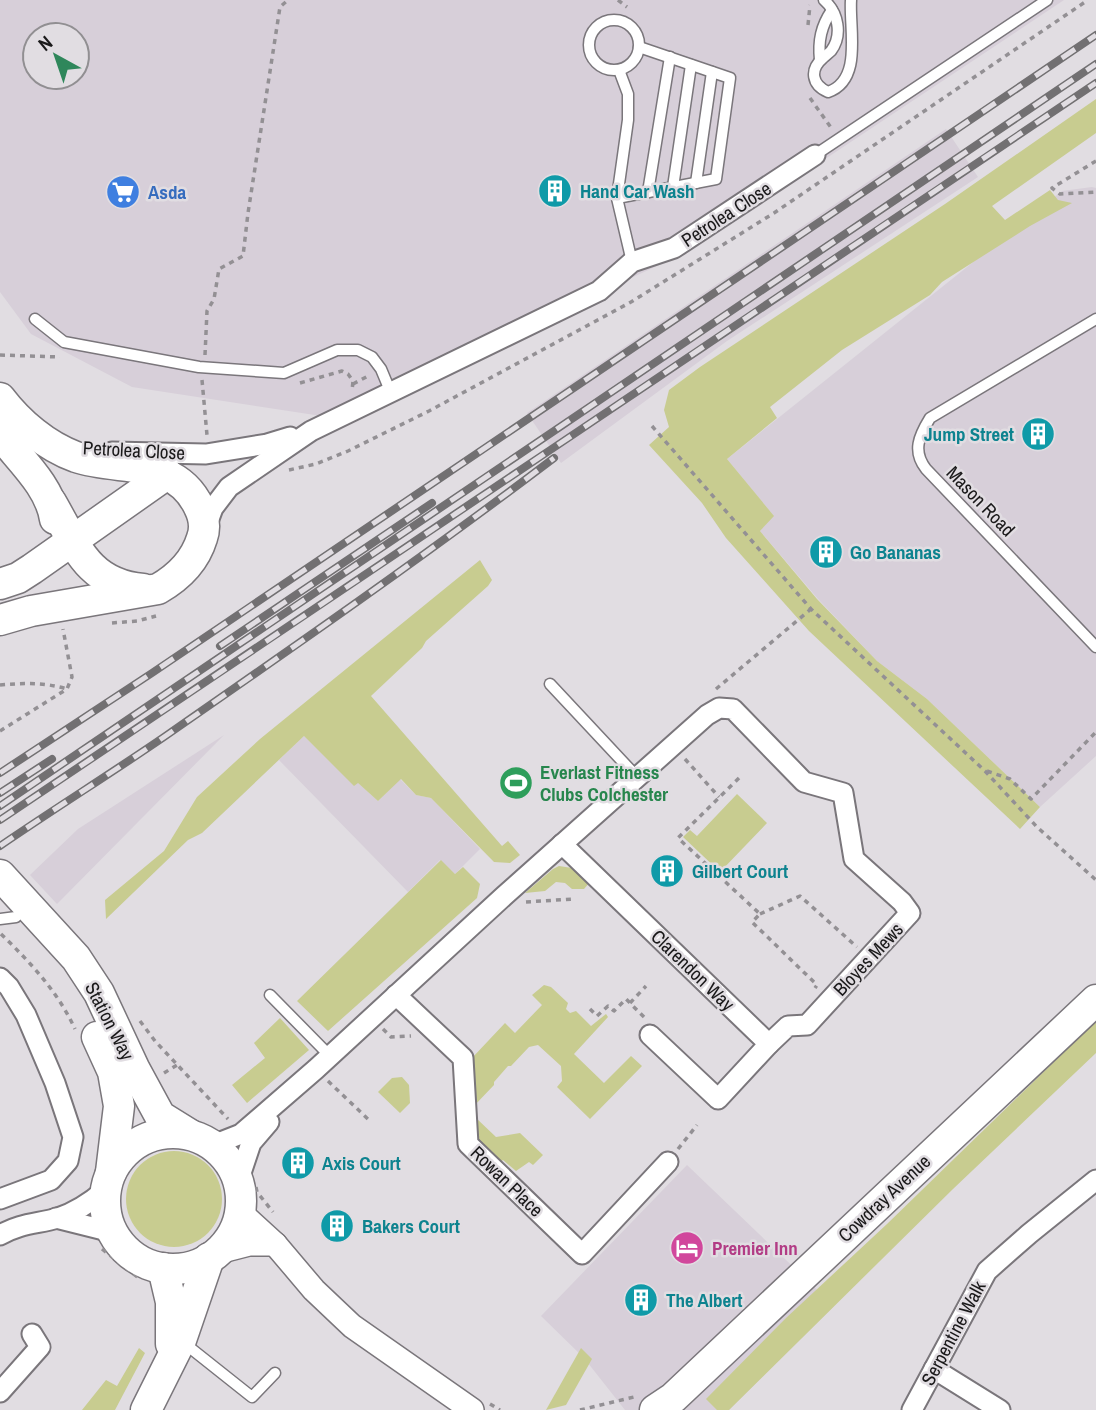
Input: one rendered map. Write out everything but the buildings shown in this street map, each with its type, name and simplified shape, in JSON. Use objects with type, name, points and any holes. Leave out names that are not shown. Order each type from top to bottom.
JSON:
[{"type":"main road","points":[[0,398],[26,466],[91,568],[103,577],[160,601]]},
{"type":"main road","points":[[13,430],[76,457],[167,474],[185,486],[196,501],[204,520],[204,532],[188,566],[169,583],[160,601]]},
{"type":"main road","points":[[0,584],[18,578],[167,474]]},
{"type":"main road","points":[[41,561],[53,541],[55,517],[51,502]]},
{"type":"main road","points":[[0,620],[31,611],[141,593],[160,601]]},
{"type":"main road","name":"Station Way","points":[[0,875],[76,958],[99,993],[160,1116],[201,1140]]},
{"type":"main road","name":"Station Way","points":[[4,917],[60,967],[77,994],[113,1072],[119,1106],[108,1181]]},
{"type":"main road","name":"Cowdray Avenue","points":[[666,1406],[806,1270],[1096,1000]]},
{"type":"main road","points":[[146,1410],[175,1353],[213,1255],[232,1234],[247,1183],[228,1159],[201,1140],[172,1132],[135,1143],[121,1157],[108,1181],[106,1240],[140,1261],[153,1274],[172,1303],[175,1353]]},
{"type":"main road","points":[[153,1274],[186,1267],[213,1255]]},
{"type":"street","name":"Petrolea Close","points":[[204,532],[213,508],[229,487],[311,431],[599,291],[632,262],[674,248],[815,155]]},
{"type":"street","name":"Petrolea Close","points":[[13,430],[83,449],[267,444],[311,431]]},
{"type":"street","name":"Petrolea Close","points":[[167,474],[206,445]]},
{"type":"street","name":"Bloyes Mews","points":[[706,715],[719,708],[733,709],[804,782],[843,793],[854,859],[902,902],[909,913],[807,1025],[788,1026],[769,1044]]},
{"type":"street","points":[[201,1140],[241,1134],[323,1063],[706,715]]},
{"type":"street","name":"Clarendon Way","points":[[562,844],[769,1044]]},
{"type":"street","points":[[0,978],[9,987],[26,1015],[55,1083],[73,1137],[68,1161],[51,1180],[0,1199]]},
{"type":"street","name":"Rowan Place","points":[[396,995],[463,1058],[468,1144],[582,1254],[668,1162]]},
{"type":"street","points":[[650,1035],[718,1100],[769,1044]]},
{"type":"street","points":[[247,1183],[251,1143],[323,1063]]},
{"type":"street","name":"Serpentine Walk","points":[[912,1410],[983,1278],[994,1263],[1096,1180]]},
{"type":"street","points":[[0,1235],[18,1226],[56,1219],[90,1203],[108,1181]]},
{"type":"street","points":[[240,1212],[275,1244],[314,1290],[352,1326],[481,1406]]},
{"type":"street","points":[[56,1219],[106,1240]]},
{"type":"street","points":[[213,1255],[249,1244],[275,1244]]},
{"type":"street","points":[[0,1392],[40,1347],[32,1335]]},
{"type":"street","points":[[934,1369],[1000,1410]]},
{"type":"lane","points":[[824,0],[837,18],[838,32],[831,52],[820,60],[813,71],[814,80],[821,89],[828,92],[843,84],[849,73],[851,0]]},
{"type":"lane","name":"Petrolea Close","points":[[815,155],[1047,0]]},
{"type":"lane","points":[[820,60],[820,37],[832,10]]},
{"type":"lane","points":[[612,20],[620,21],[634,30],[639,47],[633,62],[619,70],[603,68],[592,57],[589,42],[596,27],[612,20]]},
{"type":"lane","points":[[617,198],[716,178],[730,78],[639,47]]},
{"type":"lane","points":[[648,192],[670,58]]},
{"type":"lane","points":[[673,187],[691,65]]},
{"type":"lane","points":[[619,70],[628,94],[628,120],[617,198],[632,262]]},
{"type":"lane","points":[[696,183],[712,72]]},
{"type":"lane","points":[[35,318],[64,342],[199,367],[284,373],[337,350],[358,350],[372,357],[381,369],[391,393]]},
{"type":"lane","name":"Mason Road","points":[[1096,319],[930,418],[919,436],[918,450],[919,461],[926,469],[1096,647]]},
{"type":"lane","points":[[550,684],[637,777]]},
{"type":"lane","points":[[270,995],[323,1063]]},
{"type":"lane","points":[[175,1353],[252,1397],[275,1373]]},
{"type":"path","points":[[205,357],[207,311],[214,299],[219,269],[243,256],[280,7],[288,0]]},
{"type":"path","points":[[618,0],[627,7]]},
{"type":"path","points":[[284,471],[316,464],[360,445],[440,405],[642,295],[784,206],[1088,0]]},
{"type":"path","points":[[1096,161],[1052,188],[1060,194],[1096,192]]},
{"type":"path","points":[[0,355],[67,358]]},
{"type":"path","points":[[293,385],[342,371],[353,381],[354,389],[346,397]]},
{"type":"path","points":[[206,445],[202,383],[214,384]]},
{"type":"path","points":[[652,426],[811,609],[985,771],[1037,827],[1096,880]]},
{"type":"path","points":[[100,624],[137,621],[160,601]]},
{"type":"path","points":[[706,715],[705,699],[811,609]]},
{"type":"path","points":[[0,731],[67,689],[72,677],[63,628],[52,630]]},
{"type":"path","points":[[0,685],[28,682],[67,689]]},
{"type":"path","points":[[985,771],[1010,779],[1031,799],[1096,732]]},
{"type":"path","points":[[673,745],[719,797]]},
{"type":"path","points":[[738,778],[678,838],[760,914]]},
{"type":"path","points":[[512,889],[526,902],[573,899]]},
{"type":"path","points":[[807,995],[817,985],[752,922],[760,914],[800,896],[869,958]]},
{"type":"path","name":"Station Way","points":[[4,917],[66,1010],[76,1032]]},
{"type":"path","points":[[629,1003],[646,986]]},
{"type":"path","points":[[590,1009],[597,1016],[608,1006],[614,1011],[625,999],[648,1021],[642,1027],[650,1035]]},
{"type":"path","points":[[135,1014],[155,1041],[241,1134]]},
{"type":"path","points":[[372,1018],[391,1037],[411,1036],[425,1023]]},
{"type":"path","points":[[323,1063],[370,1121]]},
{"type":"path","points":[[163,1073],[177,1065]]},
{"type":"path","points":[[668,1162],[697,1125]]},
{"type":"path","points":[[247,1183],[280,1221]]},
{"type":"path","points":[[106,1240],[153,1274]]},
{"type":"path","points":[[481,1406],[500,1410]]},
{"type":"shaded area","points":[[0,0],[1064,0],[681,255],[328,417],[132,387],[31,334],[0,292]]},
{"type":"shaded area","points":[[946,129],[978,177],[727,341],[561,463],[527,413]]},
{"type":"shaded area","points":[[1096,188],[1096,756],[1040,807],[927,699],[877,661],[818,599],[760,531],[773,515],[727,459],[1062,191]]},
{"type":"shaded area","points":[[224,735],[57,904],[30,875],[78,829]]},
{"type":"shaded area","points":[[304,736],[354,785],[357,782],[378,801],[400,779],[416,795],[431,798],[480,849],[455,874],[440,860],[408,892],[279,760]]},
{"type":"shaded area","points":[[687,1165],[834,1306],[729,1410],[625,1410],[584,1358],[541,1316]]},
{"type":"green space","points":[[1096,99],[1096,133],[992,206],[1005,220],[1050,190],[1058,200],[1072,203],[1030,226],[942,282],[930,295],[842,350],[770,407],[777,418],[727,459],[774,516],[760,531],[817,599],[877,661],[927,699],[1040,807],[1020,829],[809,631],[726,538],[702,503],[649,445],[669,427],[664,410],[669,390]]},
{"type":"green space","points":[[480,560],[492,580],[488,586],[426,641],[422,648],[371,696],[502,846],[508,841],[520,855],[510,863],[494,862],[431,798],[416,795],[401,779],[378,801],[358,783],[354,786],[304,736],[202,833],[188,840],[106,919],[105,900],[164,851],[197,797],[260,739]]},
{"type":"green space","points":[[737,794],[767,823],[720,872],[683,837],[690,830],[697,836]]},
{"type":"green space","points":[[441,860],[455,874],[463,867],[480,884],[477,898],[328,1031],[297,1001]]},
{"type":"green space","points":[[559,866],[572,868],[590,882],[584,889],[572,889],[565,883],[556,882],[545,891],[525,893],[553,869]]},
{"type":"green space","points":[[544,985],[551,987],[568,1003],[566,1009],[570,1013],[576,1011],[591,1026],[606,1014],[608,1017],[574,1054],[604,1083],[631,1056],[642,1066],[590,1119],[557,1087],[562,1081],[561,1066],[538,1045],[529,1047],[508,1066],[473,1107],[475,1117],[496,1137],[520,1133],[543,1155],[533,1165],[529,1162],[516,1171],[503,1160],[498,1164],[473,1138],[470,1064],[472,1058],[505,1023],[515,1033],[542,1005],[532,995]]},
{"type":"green space","points":[[280,1018],[309,1050],[247,1103],[232,1085],[265,1058],[254,1043]]},
{"type":"green space","points":[[1096,1021],[1096,1053],[953,1189],[729,1410],[717,1410],[706,1399],[786,1318]]},
{"type":"green space","points":[[402,1077],[409,1085],[410,1103],[400,1113],[378,1092],[392,1078]]},
{"type":"green space","points":[[174,1151],[192,1155],[208,1165],[218,1181],[222,1199],[218,1217],[208,1233],[192,1243],[174,1247],[156,1243],[140,1233],[130,1217],[126,1199],[130,1181],[140,1165],[156,1155]]},
{"type":"green space","points":[[139,1348],[145,1353],[115,1410],[82,1410],[106,1380],[117,1386]]},
{"type":"green space","points":[[581,1348],[592,1359],[566,1405],[546,1410]]},
{"type":"railway","points":[[0,773],[1096,35]]},
{"type":"railway","points":[[0,806],[1096,64]]},
{"type":"railway","points":[[0,820],[1096,83]]},
{"type":"railway","points":[[0,846],[262,669],[554,458]]},
{"type":"railway","points":[[220,646],[432,503]]},
{"type":"railway","points":[[0,793],[52,759]]},
{"type":"place","name":"Hand Car Wash","points":[[555,191]]},
{"type":"place","name":"Asda","points":[[123,192]]},
{"type":"place","name":"Jump Street","points":[[1038,434]]},
{"type":"place","name":"Go Bananas","points":[[826,552]]},
{"type":"place","name":"Everlast Fitness Clubs Colchester","points":[[516,783]]},
{"type":"place","name":"Gilbert Court","points":[[667,871]]},
{"type":"place","name":"Axis Court","points":[[298,1163]]},
{"type":"place","name":"Bakers Court","points":[[337,1226]]},
{"type":"place","name":"Premier Inn","points":[[687,1248]]},
{"type":"place","name":"The Albert","points":[[641,1300]]}]
